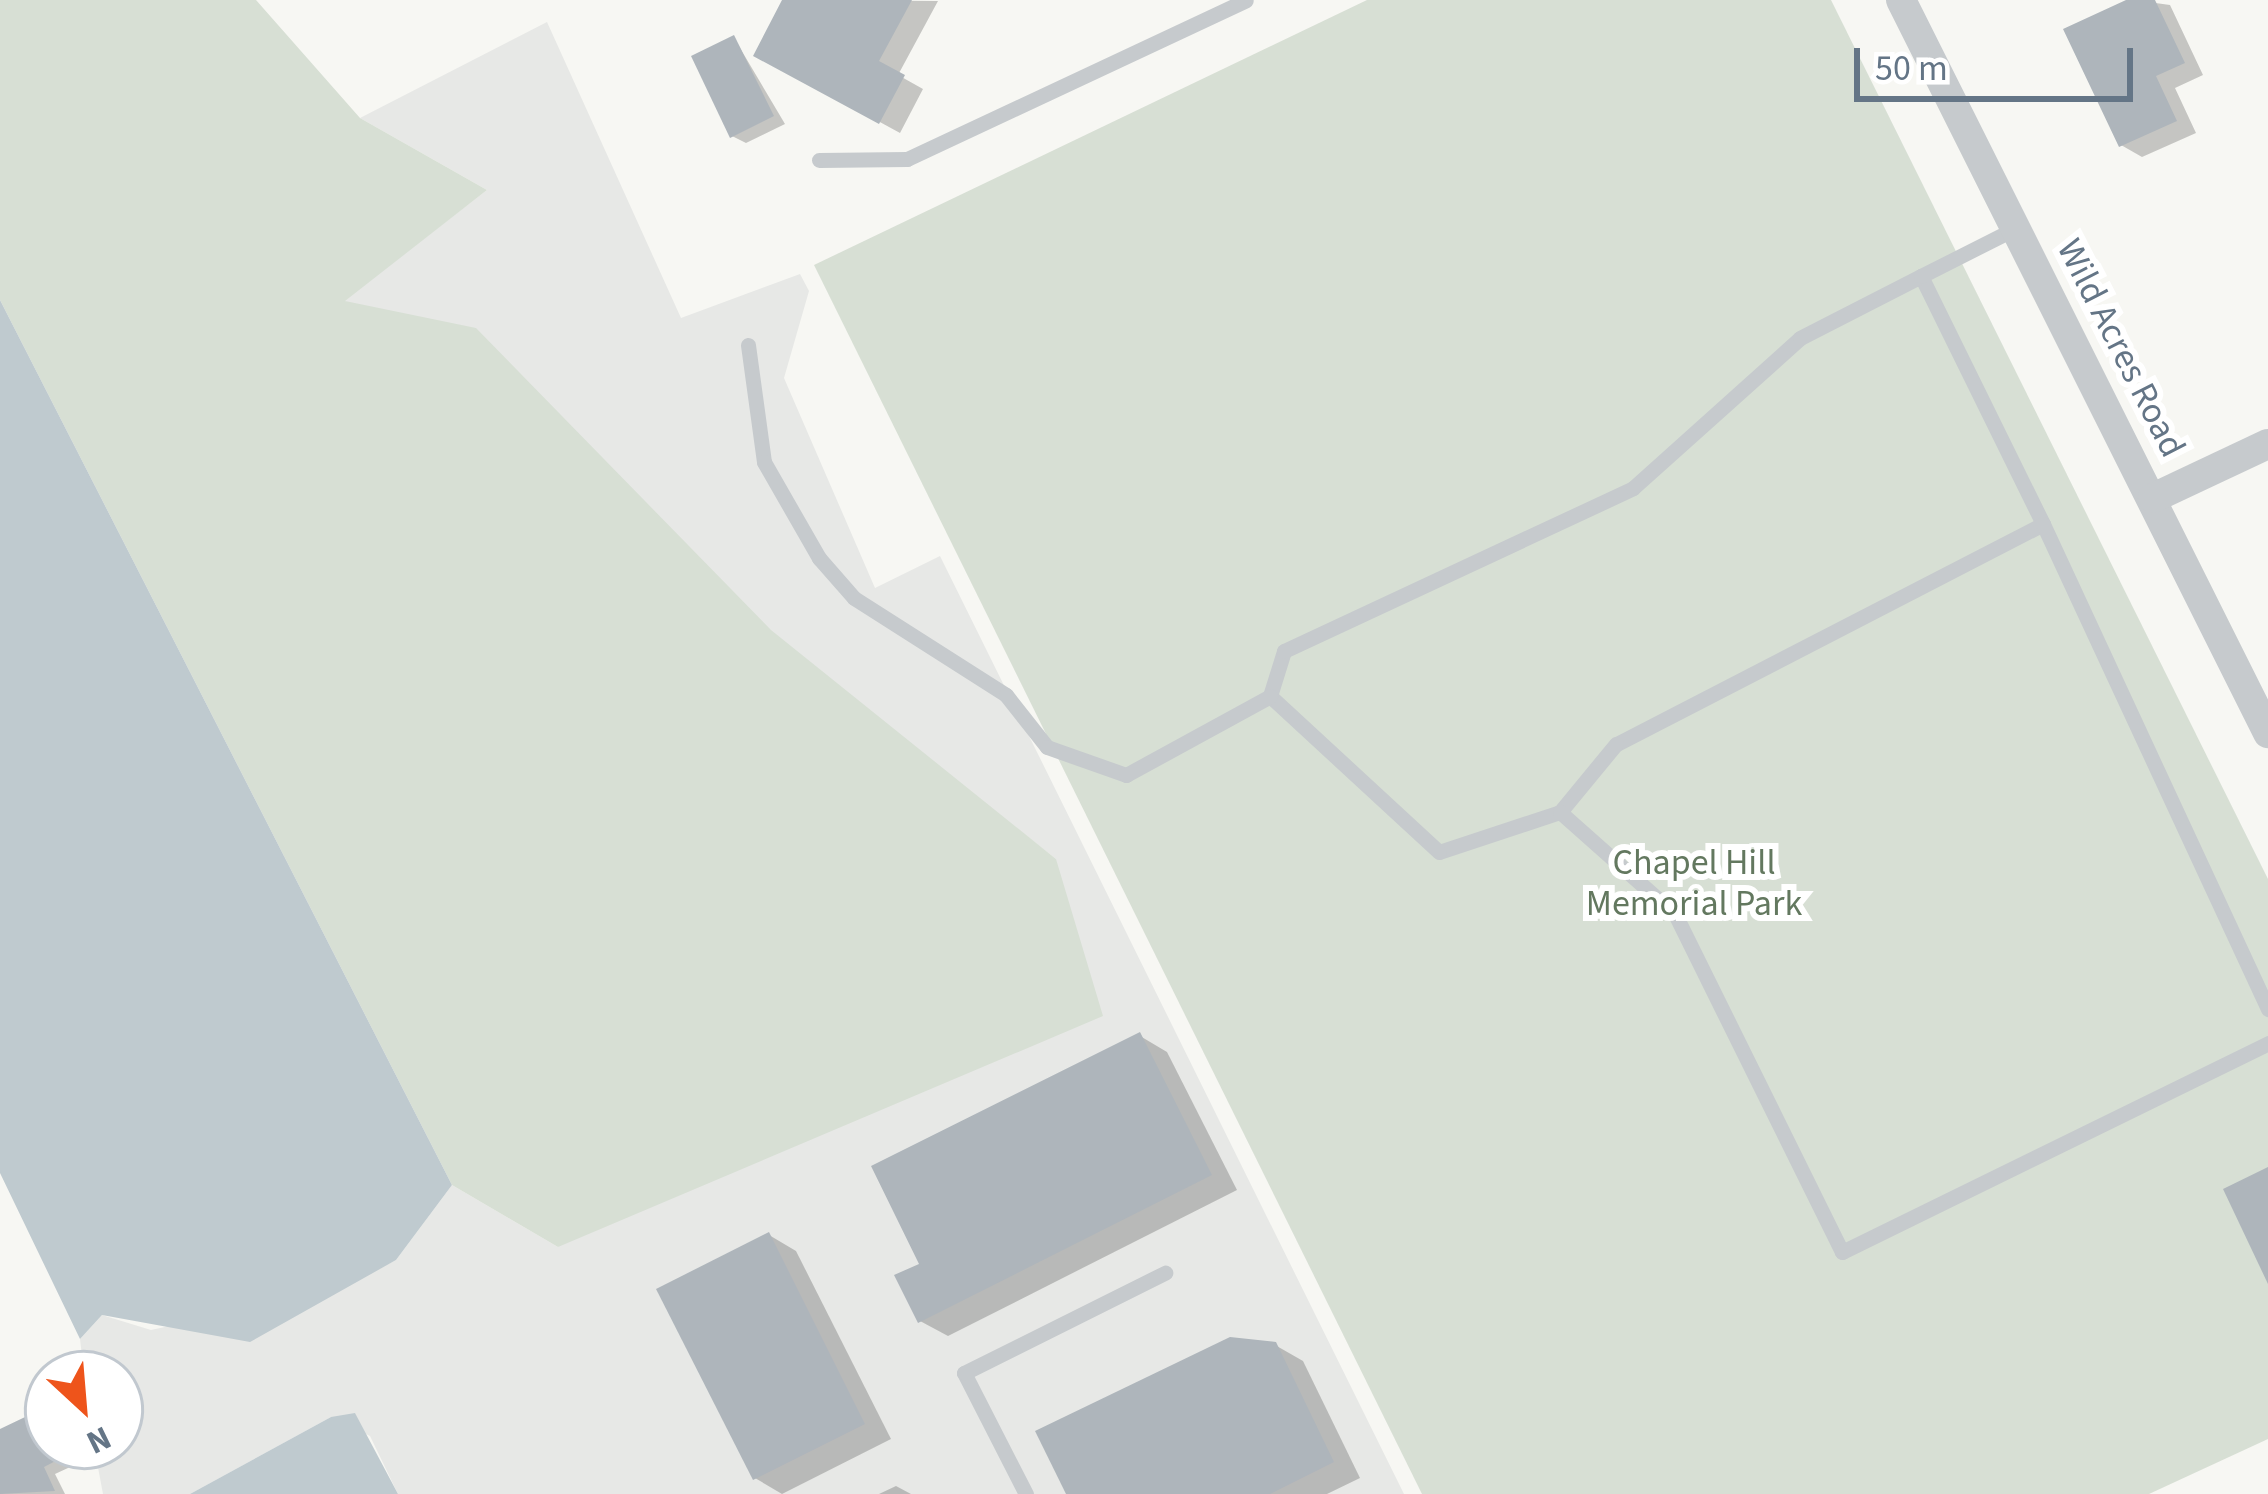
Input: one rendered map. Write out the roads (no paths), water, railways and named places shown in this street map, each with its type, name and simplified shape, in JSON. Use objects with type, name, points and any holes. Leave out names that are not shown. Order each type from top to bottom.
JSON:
[{"type":"street","name":"Wild Acres Road","points":[[1900,0],[2268,733]]},
{"type":"street","points":[[2153,498],[2268,444]]},
{"type":"lane","points":[[819,160],[907,159],[1246,0]]},
{"type":"lane","points":[[748,345],[764,461],[819,558],[854,598],[1006,695],[1047,747],[1126,775],[1270,696],[1284,651],[1634,488],[1800,338],[2016,228]]},
{"type":"lane","points":[[1922,276],[2268,1009]]},
{"type":"lane","points":[[1270,696],[1438,852],[1560,812],[1616,744],[2042,524]]},
{"type":"lane","points":[[1560,812],[1675,914],[1842,1252],[2268,1043]]},
{"type":"lane","points":[[1026,1494],[964,1373],[1165,1273]]},
{"type":"park label","name":"Chapel Hill Memorial Park","points":[[1694,882]]}]
